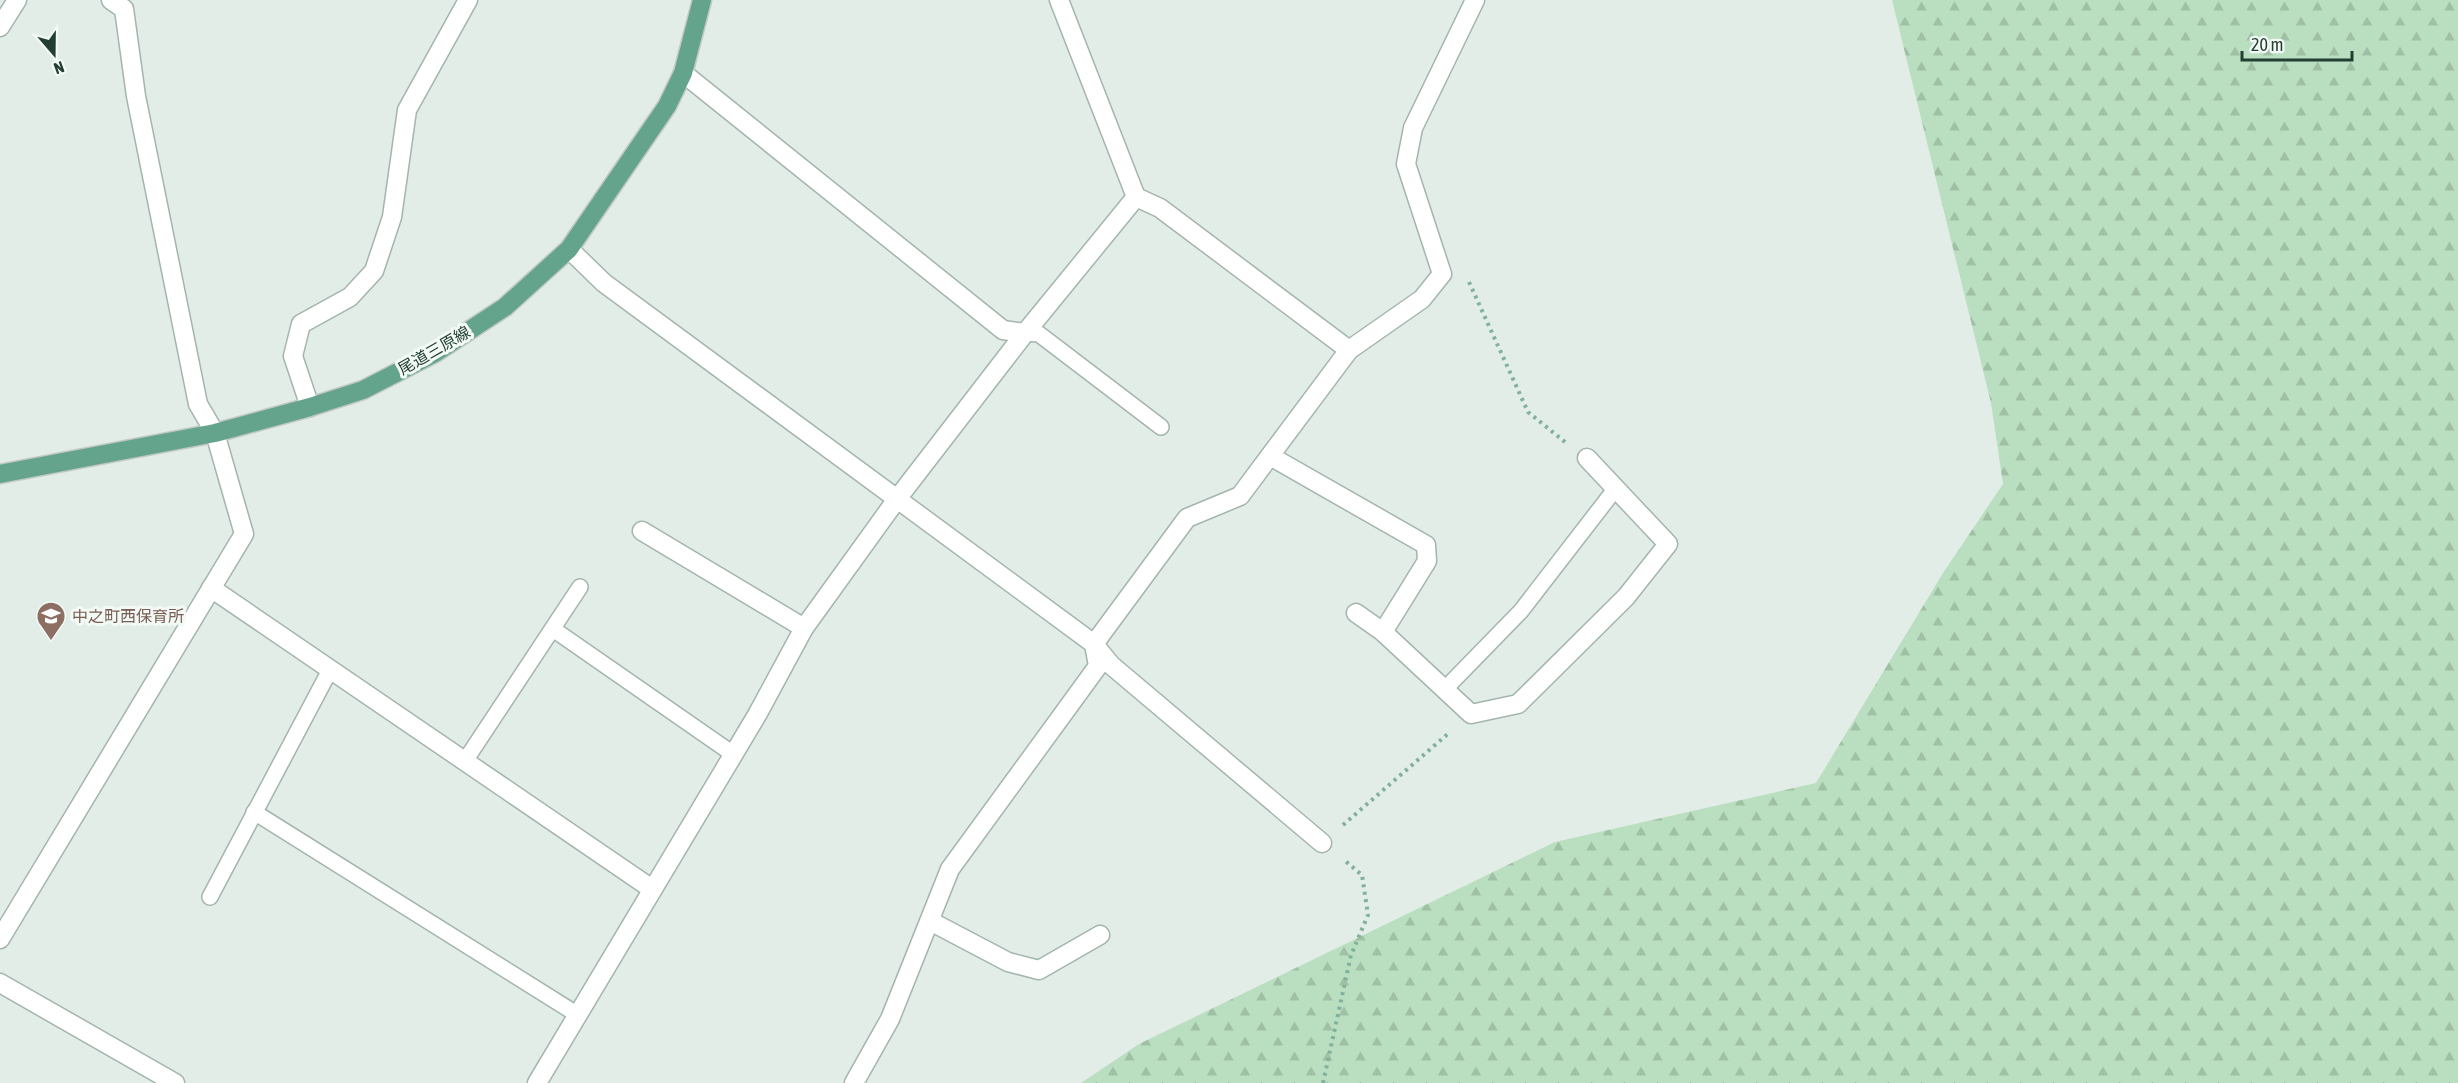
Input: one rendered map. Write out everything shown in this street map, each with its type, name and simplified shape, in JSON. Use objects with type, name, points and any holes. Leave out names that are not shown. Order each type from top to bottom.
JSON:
[{"type":"main road","name":"尾道三原線","points":[[0,474],[215,432],[310,407],[363,390],[435,353],[504,307],[569,249],[667,106],[683,73],[702,0]]},
{"type":"street","points":[[0,27],[17,0]]},
{"type":"street","points":[[310,407],[293,356],[302,324],[350,297],[374,271],[392,217],[407,110],[468,0]]},
{"type":"street","points":[[1059,0],[1136,197],[1160,208],[1349,350]]},
{"type":"street","points":[[854,1083],[890,1019],[950,869],[1098,666],[1094,644],[1187,518],[1240,496],[1349,350],[1422,299],[1442,274],[1406,164],[1413,128],[1475,0]]},
{"type":"street","points":[[0,939],[244,534],[215,432],[198,404],[136,96],[123,3]]},
{"type":"street","points":[[683,73],[1003,330],[1025,333]]},
{"type":"street","points":[[537,1083],[733,754],[804,628],[897,499],[1025,333],[1136,197]]},
{"type":"street","points":[[569,249],[604,283],[1094,644],[1112,665],[1322,843]]},
{"type":"street","points":[[1270,456],[1426,545],[1427,561],[1383,632]]},
{"type":"street","points":[[1356,613],[1383,632],[1472,714],[1518,704],[1626,597],[1668,544],[1587,459]]},
{"type":"street","points":[[642,531],[804,628]]},
{"type":"street","points":[[211,588],[652,890]]},
{"type":"street","points":[[930,921],[1008,962],[1039,970],[1100,935]]},
{"type":"street","points":[[0,983],[175,1083]]},
{"type":"lane","points":[[1025,333],[1039,334],[1161,427]]},
{"type":"lane","points":[[1445,689],[1521,611],[1616,488]]},
{"type":"lane","points":[[465,761],[580,587]]},
{"type":"lane","points":[[553,629],[733,754]]},
{"type":"lane","points":[[210,897],[330,670]]},
{"type":"lane","points":[[254,812],[578,1015]]},
{"type":"path","points":[[1465,274],[1527,412],[1587,459]]},
{"type":"path","points":[[1323,1083],[1351,955],[1368,915],[1362,874],[1322,843],[1472,714]]},
{"type":"green space","points":[[1892,0],[2458,0],[2458,1083],[1081,1083],[1139,1044],[1555,842],[1816,783],[1943,573],[2003,484],[1991,403]]},
{"type":"place","name":"中之町西保育所","points":[[51,642]]}]
